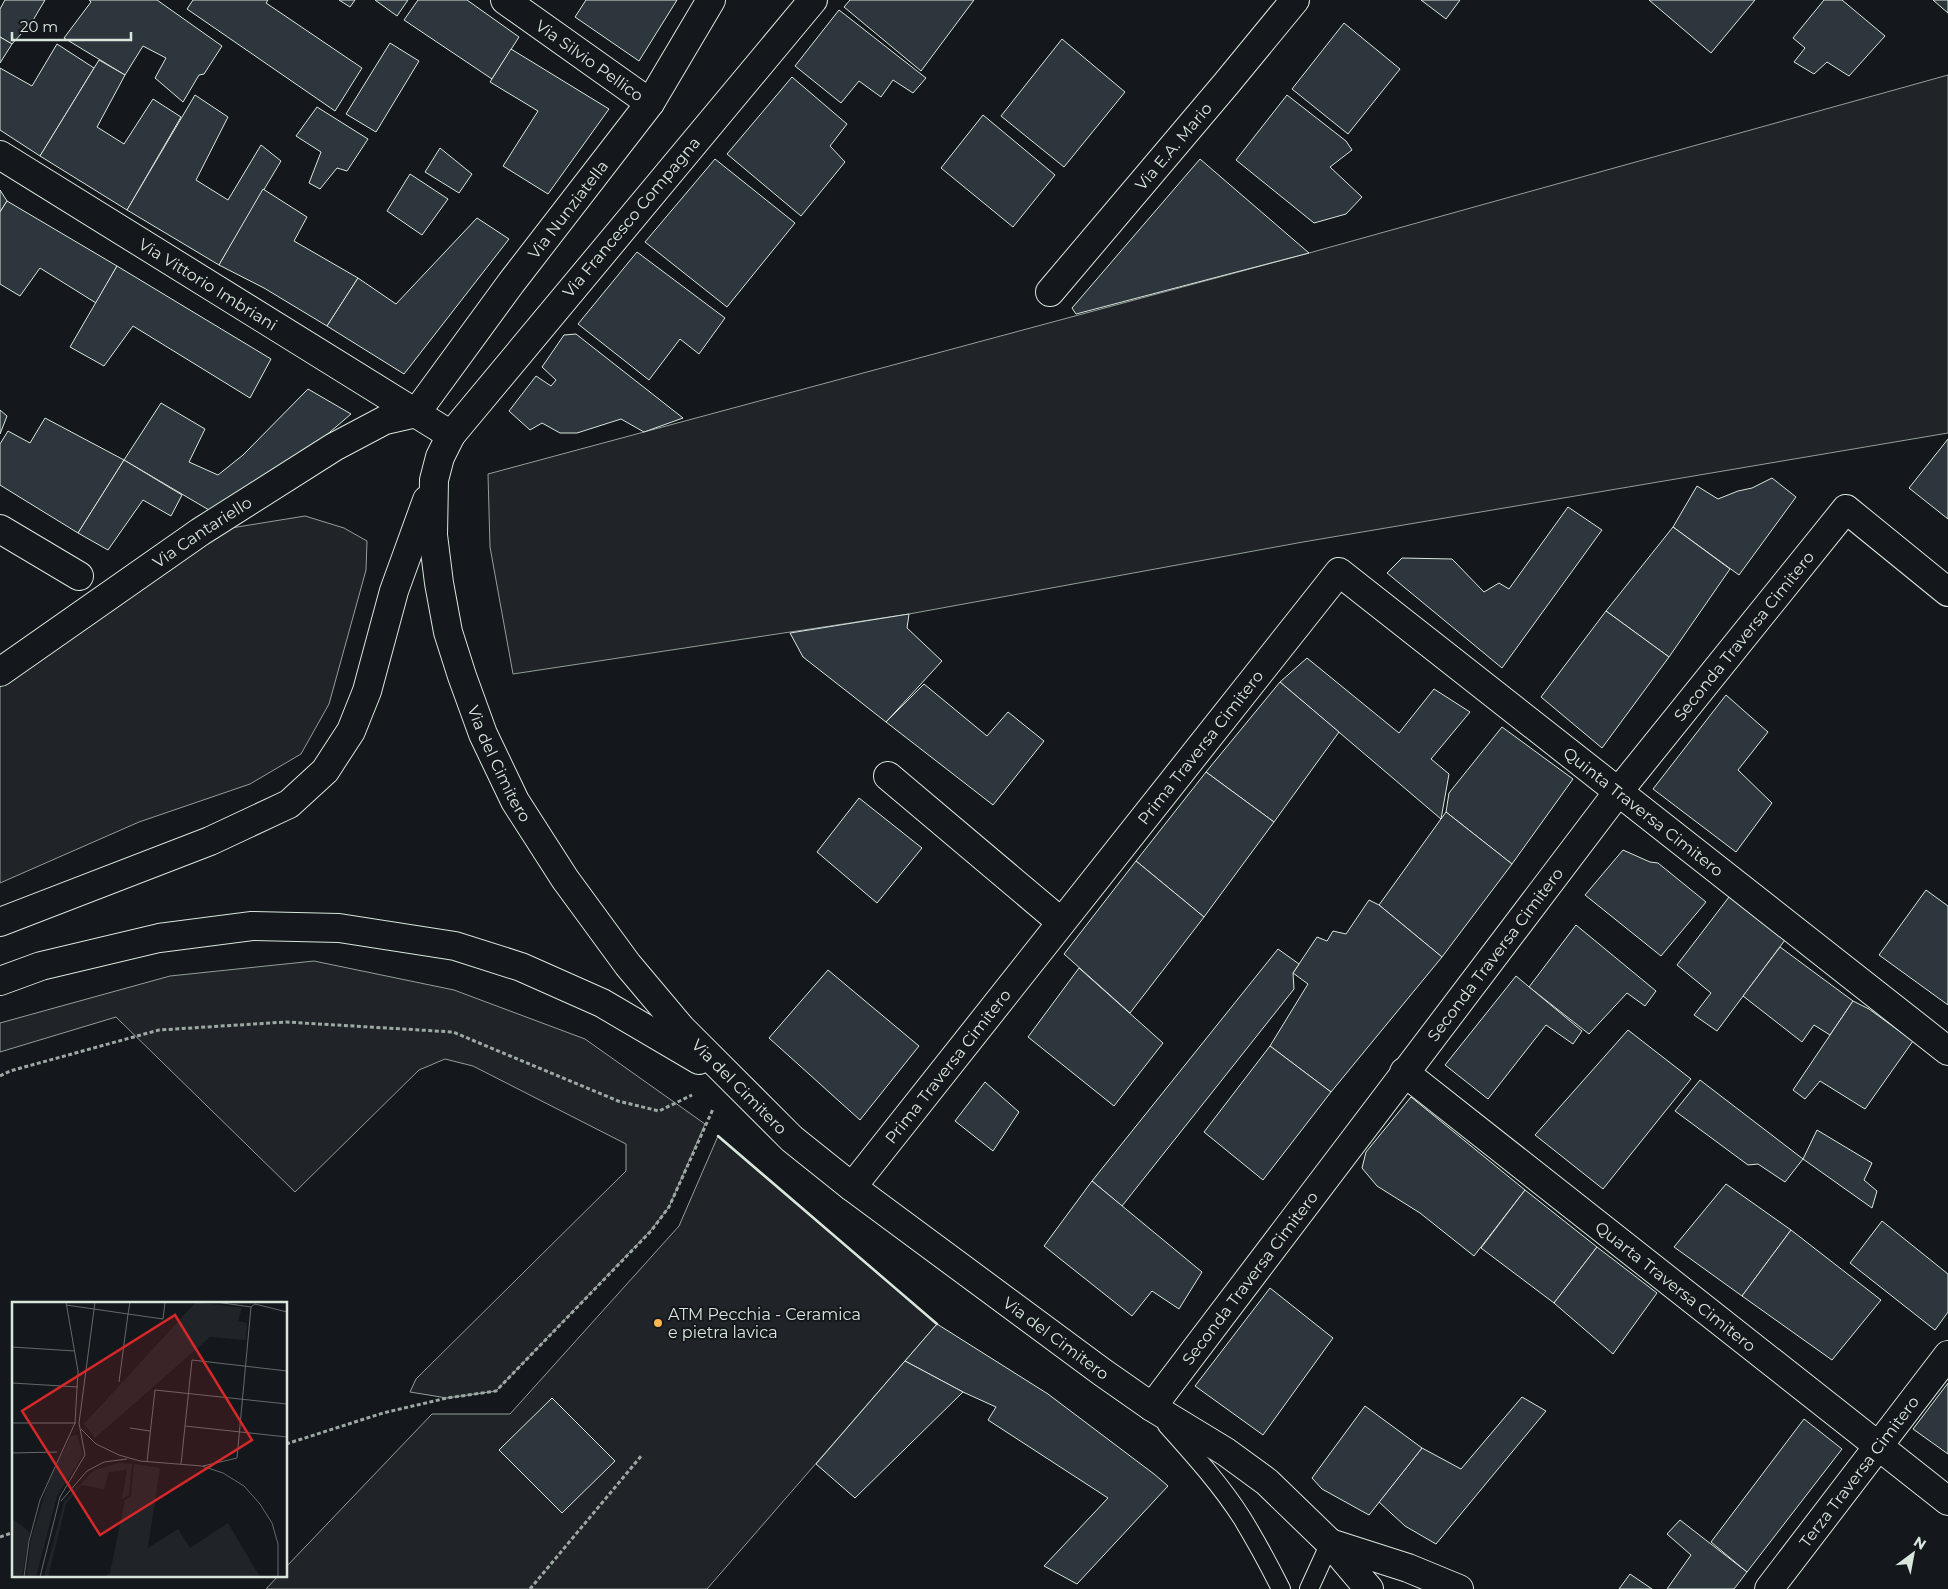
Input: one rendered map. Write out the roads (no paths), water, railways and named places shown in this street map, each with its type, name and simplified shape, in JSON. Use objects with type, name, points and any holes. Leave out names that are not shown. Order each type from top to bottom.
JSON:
[{"type":"street","name":"Via Silvio Pellico","points":[[505,0],[650,103]]},
{"type":"street","name":"Via Nunziatella","points":[[416,413],[511,283],[650,103],[711,0]]},
{"type":"street","name":"Via Francesco Compagna","points":[[450,435],[812,0]]},
{"type":"street","name":"Via E.A. Mario","points":[[1050,292],[1295,0]]},
{"type":"street","name":"Via Vittorio Imbriani","points":[[0,155],[450,435]]},
{"type":"street","name":"Via Cantariello","points":[[0,672],[200,532],[334,447],[385,420],[416,413]]},
{"type":"street","name":"Via del Cimitero","points":[[450,435],[440,457],[434,480],[433,535],[448,632],[462,676],[483,734],[515,801],[565,879],[628,965],[681,1028],[792,1139],[852,1187],[1152,1407],[1226,1452],[1267,1482],[1330,1543],[1369,1589]]},
{"type":"street","points":[[0,922],[210,841],[289,804],[325,771],[351,731],[367,691],[394,591],[434,480]]},
{"type":"street","name":"Seconda Traversa Cimitero","points":[[1152,1407],[1618,792],[1846,509],[1948,592]]},
{"type":"street","points":[[0,529],[79,576]]},
{"type":"street","name":"Quinta Traversa Cimitero","points":[[1339,572],[1948,1052]]},
{"type":"street","name":"Prima Traversa Cimitero","points":[[852,1187],[1339,572]]},
{"type":"street","points":[[888,776],[1061,922]]},
{"type":"street","points":[[0,981],[41,966],[159,938],[252,926],[338,928],[455,946],[521,967],[602,1003],[729,1078]]},
{"type":"street","name":"Quarta Traversa Cimitero","points":[[1404,1072],[1948,1501]]},
{"type":"street","name":"Terza Traversa Cimitero","points":[[1769,1589],[1948,1355]]},
{"type":"street","points":[[1330,1543],[1408,1568],[1459,1589]]},
{"type":"lane","points":[[1152,1407],[1197,1458],[1241,1516],[1281,1589]]},
{"type":"lane","points":[[1309,1589],[1330,1543]]},
{"type":"place","name":"ATM Pecchia - Ceramica e pietra lavica","points":[[658,1323]]}]
